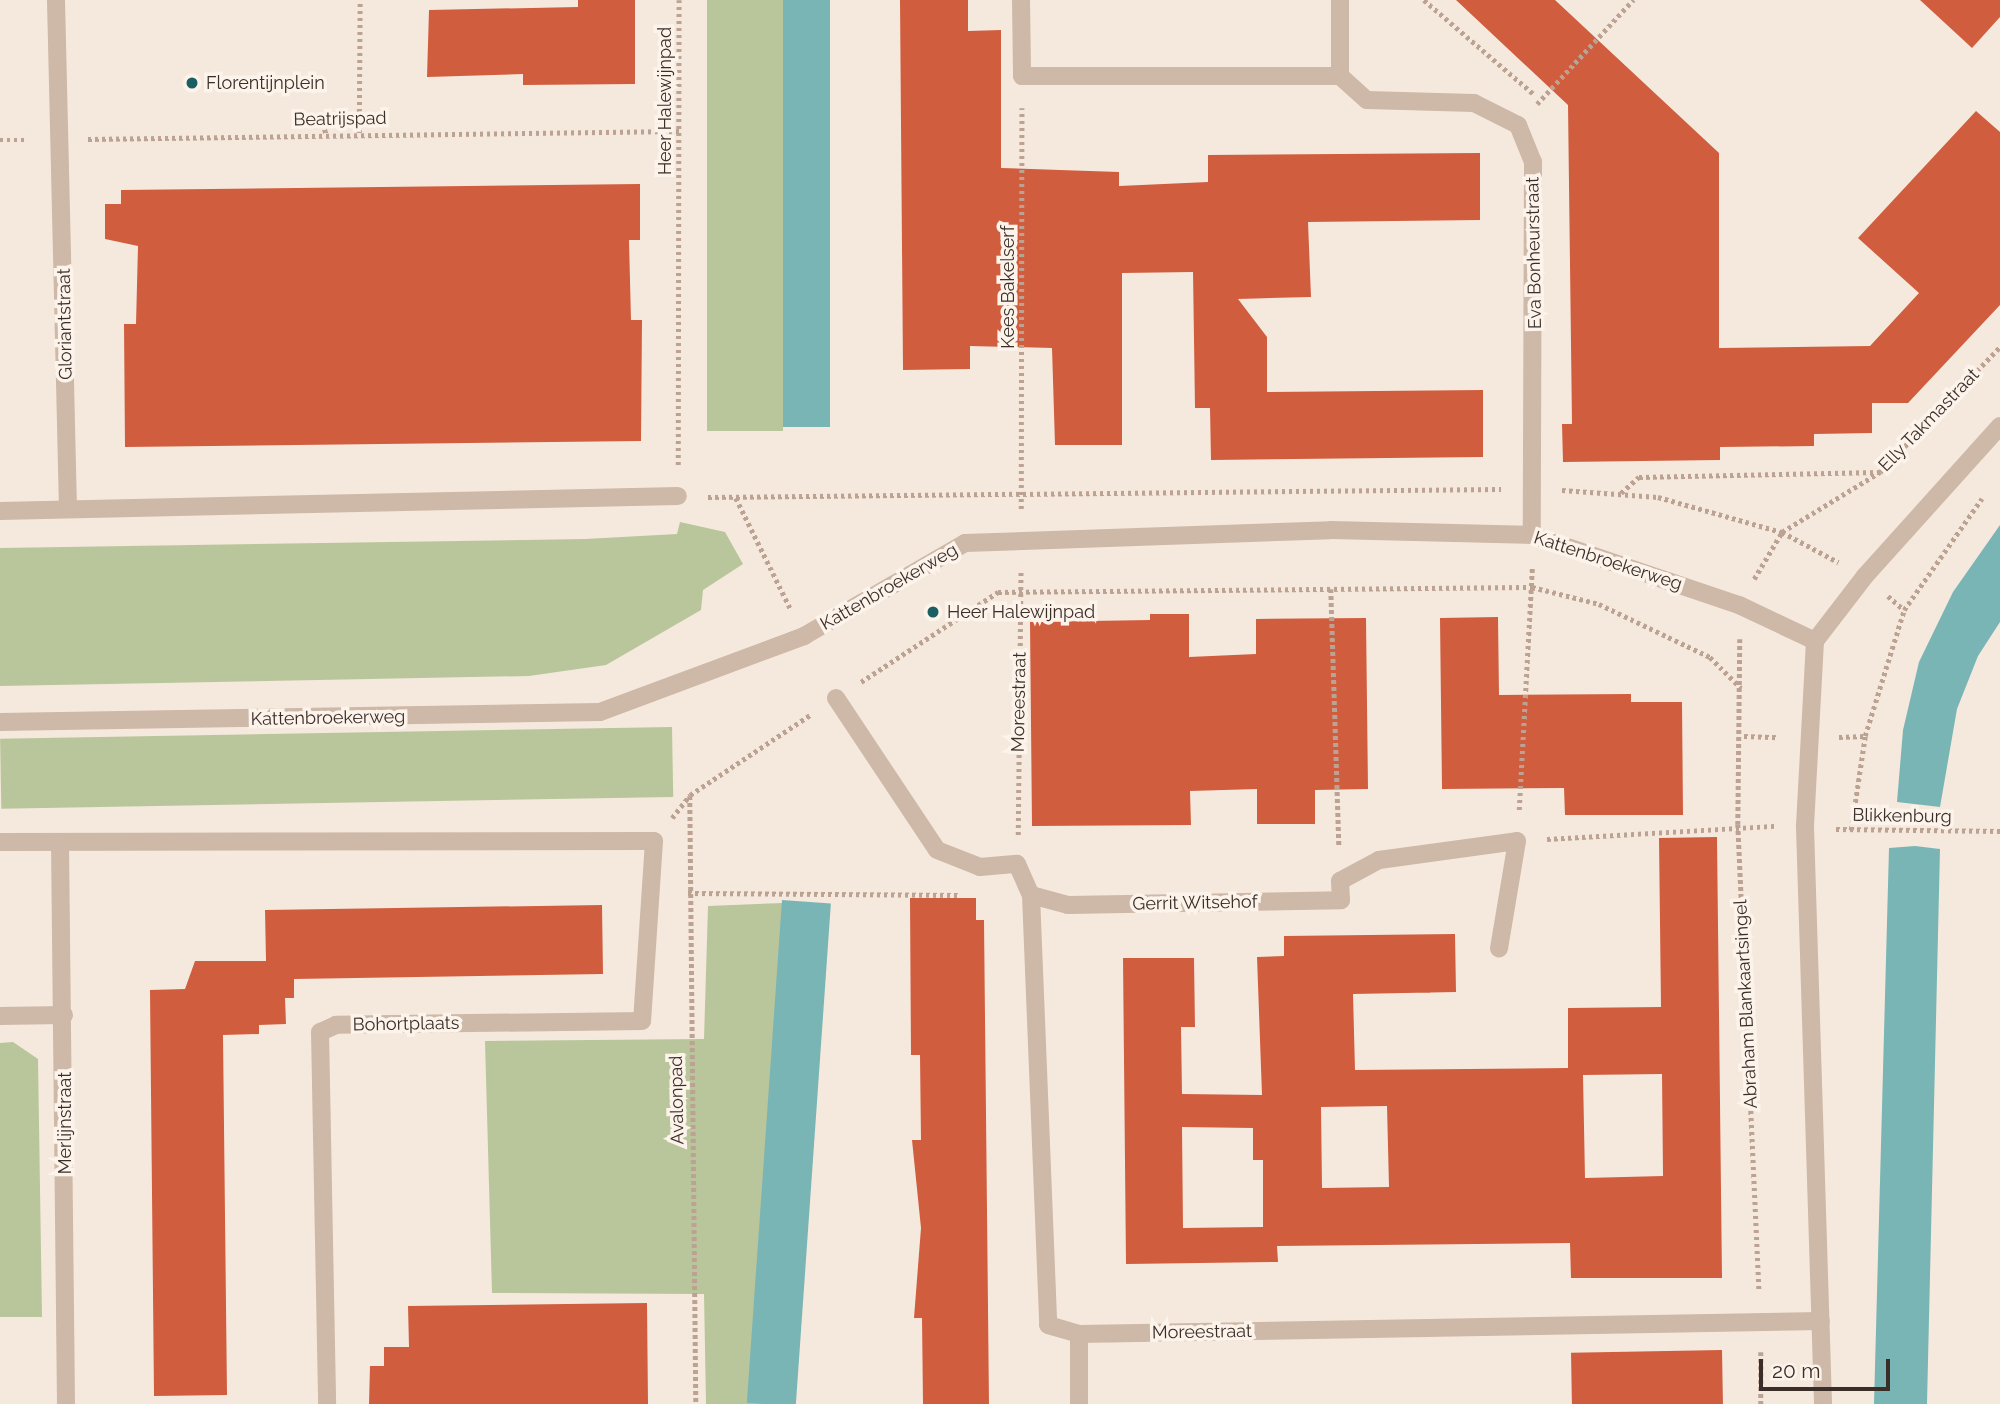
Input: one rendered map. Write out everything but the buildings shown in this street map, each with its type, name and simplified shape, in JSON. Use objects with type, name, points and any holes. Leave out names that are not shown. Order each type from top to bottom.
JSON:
[{"type":"street","points":[[56,0],[63,139]]},
{"type":"street","points":[[1021,0],[1022,76],[1340,76],[1367,100],[1474,103],[1518,125]]},
{"type":"street","points":[[1340,0],[1340,76]]},
{"type":"street","name":"Eva Bonheurstraat","points":[[1518,125],[1533,162],[1536,489],[1532,534]]},
{"type":"street","name":"Gloriantstraat","points":[[63,139],[68,508]]},
{"type":"street","points":[[1824,1404],[1805,827],[1815,641],[1865,576],[2000,426]]},
{"type":"street","points":[[0,511],[678,496]]},
{"type":"street","name":"Kattenbroekerweg","points":[[0,722],[600,712],[804,636],[965,543],[1331,530],[1532,534],[1739,604],[1815,641]]},
{"type":"street","points":[[836,698],[937,850],[980,867],[1017,864]]},
{"type":"street","points":[[0,842],[654,841]]},
{"type":"street","name":"Bohortplaats","points":[[327,1404],[320,1032],[336,1025],[642,1021],[654,841]]},
{"type":"street","points":[[1499,949],[1517,841]]},
{"type":"street","name":"Gerrit Witsehof","points":[[1031,895],[1068,905],[1341,900],[1340,881],[1378,860],[1517,841]]},
{"type":"street","name":"Merlijnstraat","points":[[61,842],[66,1404]]},
{"type":"street","name":"Moreestraat","points":[[1017,864],[1031,895],[1048,1325],[1079,1334],[1821,1321]]},
{"type":"street","points":[[0,1016],[64,1015]]},
{"type":"street","points":[[1079,1334],[1079,1404]]},
{"type":"path","points":[[359,133],[360,0]]},
{"type":"path","name":"Heer Halewijnpad","points":[[678,0],[678,496]]},
{"type":"path","points":[[1424,0],[1541,100]]},
{"type":"path","points":[[1518,125],[1633,0]]},
{"type":"path","name":"Kees Bakelserf","points":[[1021,498],[1022,76]]},
{"type":"path","points":[[321,116],[326,133]]},
{"type":"path","name":"Beatrijspad","points":[[0,140],[326,133],[680,131]]},
{"type":"path","name":"Elly Takmastraat","points":[[1782,532],[1880,472],[2000,347]]},
{"type":"path","points":[[1619,494],[1639,477],[1880,472]]},
{"type":"path","points":[[678,496],[1021,498],[1536,489],[1658,497],[1782,532],[1739,604]]},
{"type":"path","points":[[1852,830],[1865,736],[1904,610],[1985,494]]},
{"type":"path","points":[[736,498],[804,636]]},
{"type":"path","name":"Moreestraat","points":[[1017,864],[1021,498]]},
{"type":"path","points":[[1532,534],[1532,586],[1517,841],[1738,824]]},
{"type":"path","points":[[654,841],[690,795],[998,592],[1532,586],[1599,604],[1710,657],[1741,688]]},
{"type":"path","points":[[1331,589],[1340,881]]},
{"type":"path","name":"Abraham Blankaartsingel","points":[[1739,604],[1741,688],[1738,824],[1760,1322],[1761,1404]]},
{"type":"path","name":"Avalonpad","points":[[690,795],[688,893],[696,1404]]},
{"type":"path","name":"Blikkenburg","points":[[1805,827],[2000,831]]},
{"type":"path","points":[[688,893],[976,895]]},
{"type":"green space","points":[[707,0],[783,0],[783,431],[707,431]]},
{"type":"green space","points":[[680,522],[725,532],[743,564],[703,590],[701,610],[606,665],[529,676],[0,686],[0,548],[585,539],[677,534]]},
{"type":"green space","points":[[672,727],[673,797],[1,809],[0,739]]},
{"type":"green space","points":[[783,903],[786,1404],[706,1404],[704,1294],[492,1293],[485,1041],[704,1039],[708,906]]},
{"type":"green space","points":[[13,1042],[38,1059],[42,1317],[0,1317],[0,1043]]},
{"type":"water","points":[[783,0],[830,0],[830,427],[783,427]]},
{"type":"water","points":[[2000,525],[2000,622],[1978,656],[1957,709],[1940,807],[1897,802],[1903,730],[1919,662],[1953,592]]},
{"type":"water","points":[[1915,846],[1940,849],[1927,1404],[1874,1404],[1889,848]]},
{"type":"water","points":[[782,900],[831,903],[796,1404],[747,1403]]},
{"type":"place","name":"Florentijnplein","points":[[192,83]]},
{"type":"place","name":"Heer Halewijnpad","points":[[933,612]]}]
